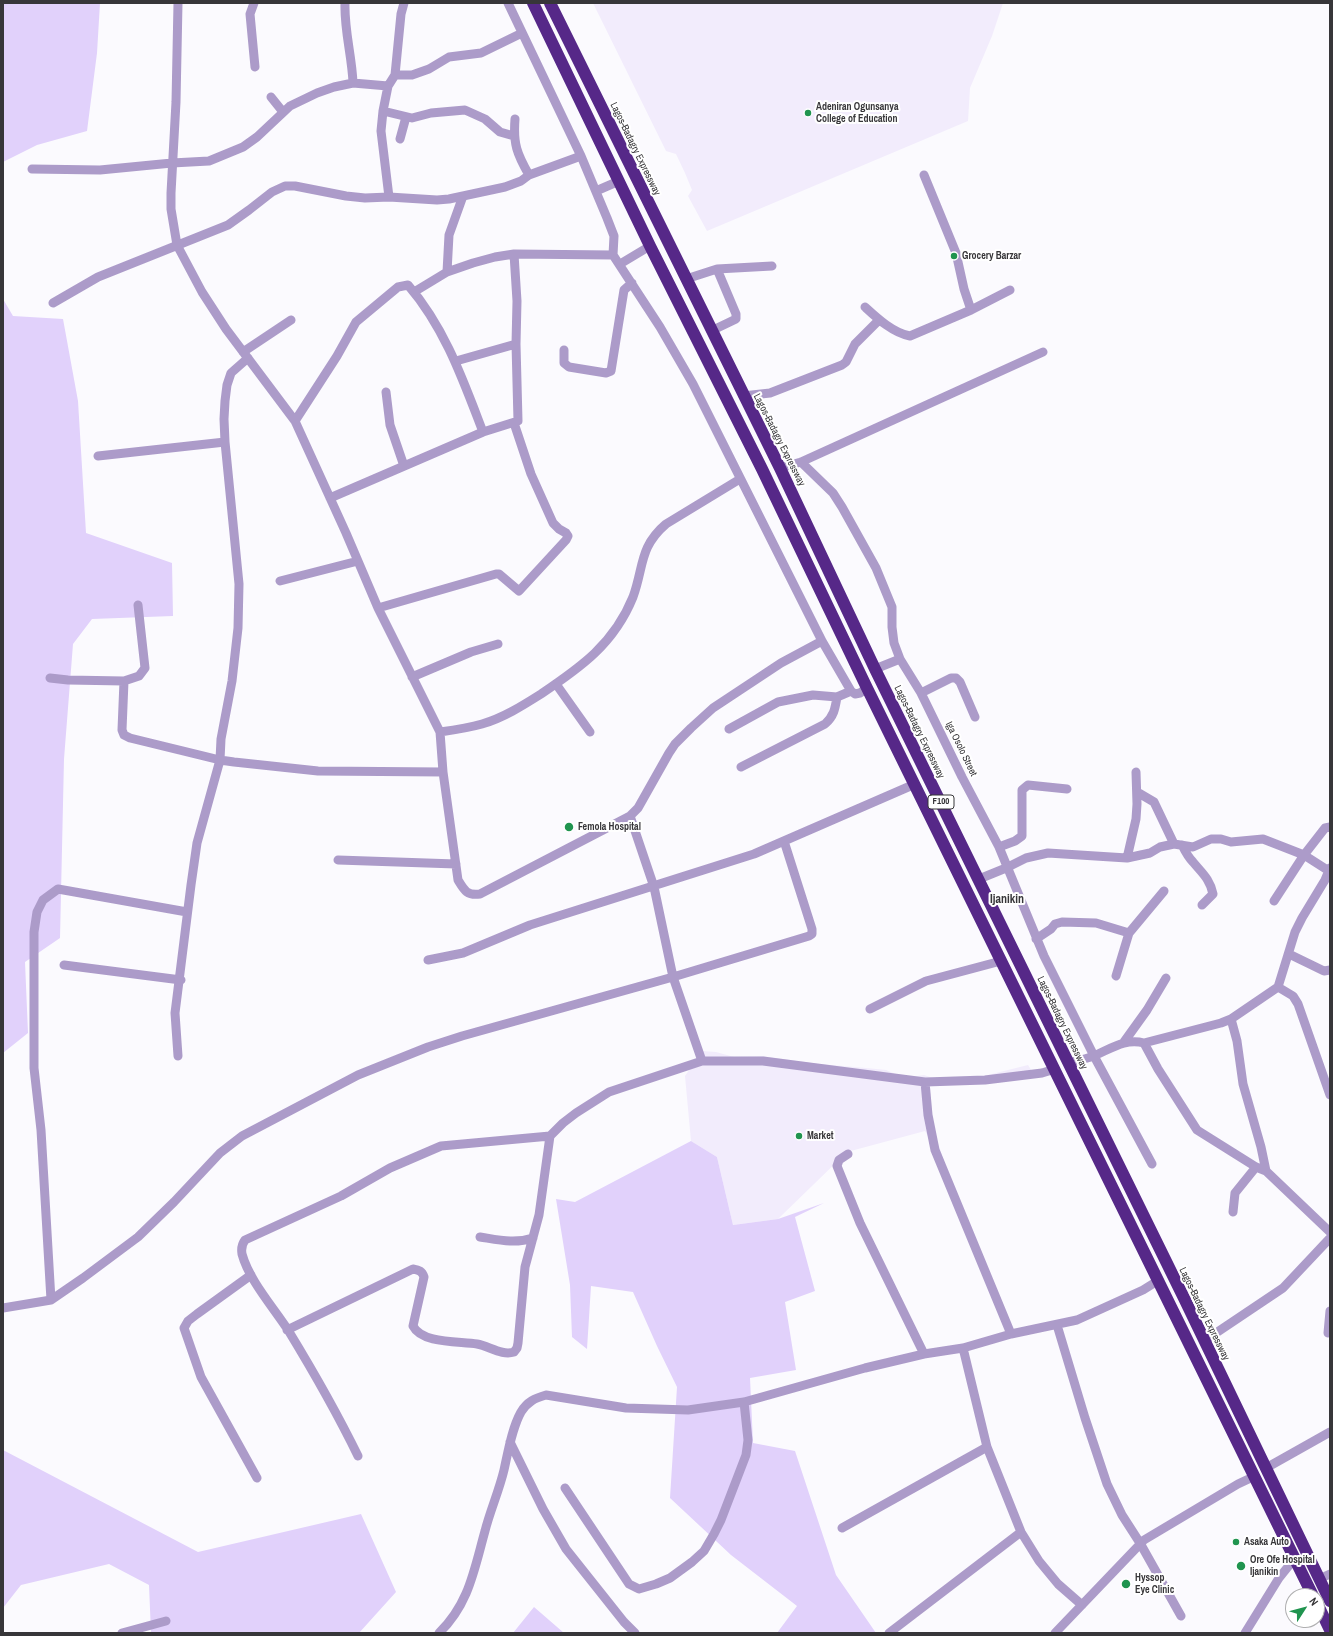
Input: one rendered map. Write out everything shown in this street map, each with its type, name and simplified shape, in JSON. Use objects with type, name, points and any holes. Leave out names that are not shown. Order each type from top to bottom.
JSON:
[{"type":"highway","name":"F100","points":[[533,3],[650,246],[762,470],[867,688],[1256,1476],[1309,1588]]},
{"type":"highway","name":"Lagos-Badagry Expressway","points":[[550,3],[743,396],[780,468],[875,670],[979,878],[1266,1468],[1324,1576],[1330,1601]]},
{"type":"highway","points":[[1325,1620],[1330,1630]]},
{"type":"street","points":[[178,3],[176,102],[171,209],[177,245],[202,292],[226,329],[295,421],[393,641],[440,732],[443,772],[458,880],[465,891],[473,895],[480,894],[630,816],[638,808],[675,744],[691,728],[713,708],[781,664],[822,641]]},
{"type":"street","points":[[254,3],[250,14],[255,67]]},
{"type":"street","points":[[345,3],[353,83]]},
{"type":"street","points":[[389,197],[381,131],[382,112],[388,86],[395,75],[404,3]]},
{"type":"street","points":[[508,3],[581,156],[596,191],[614,236],[613,255],[660,327],[693,384],[822,641],[851,691],[855,694],[860,693],[867,688]]},
{"type":"street","points":[[395,75],[412,75],[429,69],[449,57],[481,53],[522,32]]},
{"type":"street","points":[[32,169],[100,170],[172,163],[209,162],[244,147],[290,106],[317,93],[334,87],[353,83],[388,86]]},
{"type":"street","points":[[271,97],[283,112]]},
{"type":"street","points":[[382,112],[412,118],[432,113],[465,110],[486,118],[500,132],[514,136]]},
{"type":"street","points":[[400,139],[406,117]]},
{"type":"street","points":[[515,119],[514,136],[517,154],[529,175]]},
{"type":"street","points":[[53,303],[98,277],[228,225],[272,192],[284,186],[295,186],[346,196],[365,198],[389,197],[437,200],[505,187],[521,181],[529,175],[581,156]]},
{"type":"street","points":[[924,175],[956,253],[964,289],[971,310]]},
{"type":"street","points":[[596,191],[619,180]]},
{"type":"street","points":[[447,272],[449,235],[463,196]]},
{"type":"street","points":[[620,264],[650,246]]},
{"type":"street","points":[[414,292],[447,272],[496,257],[514,254],[613,255]]},
{"type":"street","points":[[330,498],[483,432],[518,421],[516,344],[517,301],[514,254]]},
{"type":"street","points":[[686,279],[717,269],[772,266]]},
{"type":"street","points":[[711,331],[736,319],[736,314],[717,269]]},
{"type":"street","points":[[564,350],[564,363],[569,367],[606,373],[611,371],[624,290],[632,283]]},
{"type":"street","points":[[295,421],[360,317],[398,287],[408,285],[431,315],[456,361],[483,432]]},
{"type":"street","points":[[865,307],[879,320],[904,335],[910,336],[971,310],[1010,290]]},
{"type":"street","points":[[178,1056],[175,1013],[187,912],[198,843],[220,760],[221,739],[232,681],[240,607],[225,442],[224,419],[226,385],[231,373],[245,355],[291,320]]},
{"type":"street","points":[[743,396],[770,393],[842,365],[846,362],[855,344],[879,320]]},
{"type":"street","points":[[456,361],[516,344]]},
{"type":"street","points":[[780,468],[800,462],[1043,352]]},
{"type":"street","points":[[386,392],[390,425],[404,466]]},
{"type":"street","points":[[378,608],[496,574],[499,574],[519,591],[566,540],[568,536],[566,532],[559,529],[552,523],[531,474],[514,423]]},
{"type":"street","points":[[98,456],[225,442]]},
{"type":"street","name":"Iga Osolo Street","points":[[800,462],[833,493],[876,568],[892,607],[894,644],[900,659],[921,693],[962,777],[999,847],[1006,868],[1044,956],[1094,1056],[1152,1164]]},
{"type":"street","points":[[440,732],[482,724],[519,708],[589,660],[609,638],[623,617],[633,596],[647,546],[656,533],[666,524],[740,479]]},
{"type":"street","points":[[280,582],[358,561]]},
{"type":"street","points":[[50,678],[68,680],[124,680],[139,676],[145,668],[138,605]]},
{"type":"street","points":[[412,677],[471,652],[498,644]]},
{"type":"street","points":[[875,670],[900,659]]},
{"type":"street","points":[[921,693],[951,678],[956,678],[960,682],[975,717]]},
{"type":"street","points":[[124,680],[122,730],[124,735],[130,738],[220,760],[318,771],[443,772]]},
{"type":"street","points":[[556,684],[590,732]]},
{"type":"street","points":[[729,728],[778,702],[813,695],[837,697],[851,691]]},
{"type":"street","points":[[741,767],[831,720],[834,714],[837,697]]},
{"type":"street","points":[[1127,858],[1136,819],[1136,772]]},
{"type":"street","points":[[428,960],[463,952],[530,925],[654,887],[754,854],[915,784]]},
{"type":"street","points":[[999,847],[1015,841],[1022,836],[1022,790],[1028,785],[1067,789]]},
{"type":"street","points":[[1137,792],[1154,802],[1178,845],[1207,878],[1212,894],[1202,905]]},
{"type":"street","points":[[630,816],[654,887],[673,977],[702,1061]]},
{"type":"street","points":[[1274,901],[1304,854],[1325,828],[1330,827]]},
{"type":"street","points":[[979,878],[1006,868],[1026,858],[1048,853],[1127,858],[1150,853],[1160,848],[1178,845],[1193,847],[1210,839],[1231,842],[1263,839],[1304,854],[1329,869],[1316,897],[1302,918],[1295,932],[1278,987],[1231,1019],[1208,1027],[1144,1043],[1136,1041],[1124,1042],[1094,1056],[1068,1063]]},
{"type":"street","points":[[3,1308],[51,1300],[138,1237],[174,1202],[220,1153],[242,1136],[358,1076],[428,1047],[673,977],[809,936],[812,934],[812,929],[784,841]]},
{"type":"street","points":[[338,860],[456,864]]},
{"type":"street","points":[[51,1300],[41,1130],[34,1052],[34,932],[37,912],[43,900],[58,889],[187,912]]},
{"type":"street","points":[[1116,976],[1129,933],[1164,891]]},
{"type":"street","points":[[1036,939],[1051,929],[1055,924],[1062,922],[1096,923],[1129,933]]},
{"type":"street","points":[[1289,954],[1324,971],[1330,970]]},
{"type":"street","points":[[870,1009],[926,981],[1001,961]]},
{"type":"street","points":[[64,965],[180,980]]},
{"type":"street","points":[[1124,1042],[1147,1010],[1166,978]]},
{"type":"street","points":[[1278,987],[1292,996],[1298,1004],[1330,1095]]},
{"type":"street","points":[[1231,1019],[1237,1041],[1243,1084],[1261,1147],[1266,1171]]},
{"type":"street","points":[[1144,1043],[1158,1069],[1197,1130],[1256,1167],[1266,1171],[1330,1232]]},
{"type":"street","points":[[287,1330],[413,1268],[422,1272],[424,1277],[413,1326],[419,1333],[441,1341],[479,1344],[512,1353],[517,1348],[525,1267],[539,1215],[550,1136],[563,1122],[609,1092],[702,1061],[763,1061],[925,1082],[985,1080],[1042,1073],[1055,1069]]},
{"type":"street","points":[[925,1082],[928,1114],[935,1150],[1011,1334]]},
{"type":"street","points":[[358,1456],[338,1415],[287,1330],[251,1275],[242,1254],[242,1246],[245,1240],[341,1196],[390,1168],[441,1146],[550,1136]]},
{"type":"street","points":[[848,1154],[839,1160],[837,1166],[860,1223],[924,1354]]},
{"type":"street","points":[[1233,1212],[1235,1193],[1256,1167]]},
{"type":"street","points":[[480,1237],[510,1242],[523,1241],[533,1238]]},
{"type":"street","points":[[1204,1341],[1283,1288],[1330,1238]]},
{"type":"street","points":[[251,1275],[197,1314],[184,1328],[201,1377],[257,1478]]},
{"type":"street","points":[[439,1633],[448,1623],[463,1599],[473,1576],[484,1532],[503,1472],[510,1442],[521,1412],[533,1399],[546,1395],[626,1408],[688,1410],[744,1402],[865,1368],[924,1354],[962,1348],[1011,1334],[1077,1320],[1143,1290],[1159,1280]]},
{"type":"street","points":[[1328,1333],[1330,1311]]},
{"type":"street","points":[[1057,1325],[1107,1484],[1122,1515],[1140,1543],[1181,1616]]},
{"type":"street","points":[[962,1348],[987,1447],[1021,1532],[1039,1561],[1058,1584],[1082,1604]]},
{"type":"street","points":[[565,1488],[629,1584],[639,1589],[670,1578],[704,1551],[721,1520],[746,1455],[748,1440],[744,1402]]},
{"type":"street","points":[[1266,1468],[1330,1432]]},
{"type":"street","points":[[510,1442],[543,1509],[566,1549],[634,1633]]},
{"type":"street","points":[[842,1528],[987,1447]]},
{"type":"street","points":[[1055,1633],[1140,1543],[1151,1534],[1238,1484],[1256,1476]]},
{"type":"street","points":[[889,1633],[1021,1532]]},
{"type":"street","points":[[1245,1633],[1279,1578],[1295,1558]]},
{"type":"street","points":[[122,1633],[166,1621]]},
{"type":"shaded area","points":[[3,3],[100,3],[97,53],[87,131],[37,145],[3,162]]},
{"type":"shaded area","name":"Adeniran Ogunsanya College of Education","points":[[593,3],[1003,3],[992,36],[970,88],[968,121],[707,231],[688,196],[692,190],[676,154],[666,151]]},
{"type":"shaded area","points":[[3,299],[13,316],[63,319],[78,401],[86,533],[172,563],[173,616],[92,619],[73,644],[64,759],[60,938],[25,962],[28,1033],[3,1053]]},
{"type":"shaded area","name":"Market","points":[[702,1051],[716,1052],[734,1057],[762,1056],[820,1064],[886,1070],[905,1078],[924,1075],[933,1078],[980,1077],[1028,1065],[1035,1076],[934,1081],[930,1087],[932,1125],[947,1170],[925,1131],[847,1152],[778,1219],[733,1225],[717,1157],[691,1141],[685,1076]]},
{"type":"shaded area","points":[[691,1141],[717,1157],[733,1225],[778,1219],[824,1203],[795,1217],[815,1291],[785,1302],[796,1370],[750,1378],[753,1443],[795,1451],[836,1575],[876,1633],[777,1633],[797,1606],[731,1555],[670,1498],[677,1387],[633,1292],[591,1286],[587,1349],[572,1337],[570,1285],[556,1199],[575,1202]]},
{"type":"shaded area","points":[[3,1450],[198,1552],[361,1514],[396,1592],[359,1633],[151,1633],[149,1585],[109,1564],[21,1585],[3,1608]]},
{"type":"shaded area","points":[[534,1607],[564,1633],[513,1633]]},
{"type":"place","name":"Adeniran Ogunsanya College of Education","points":[[808,113]]},
{"type":"place","name":"Grocery Barzar","points":[[954,256]]},
{"type":"place","name":"Femola Hospital","points":[[569,827]]},
{"type":"place","name":"Market","points":[[799,1136]]},
{"type":"place","name":"Asaka Auto","points":[[1236,1542]]},
{"type":"place","name":"Ore Ofe Hospital Ijanikin","points":[[1241,1566]]},
{"type":"place","name":"Hyssop Eye Clinic","points":[[1126,1584]]},
{"type":"district","name":"Ijanikin","points":[[1007,900]]}]
